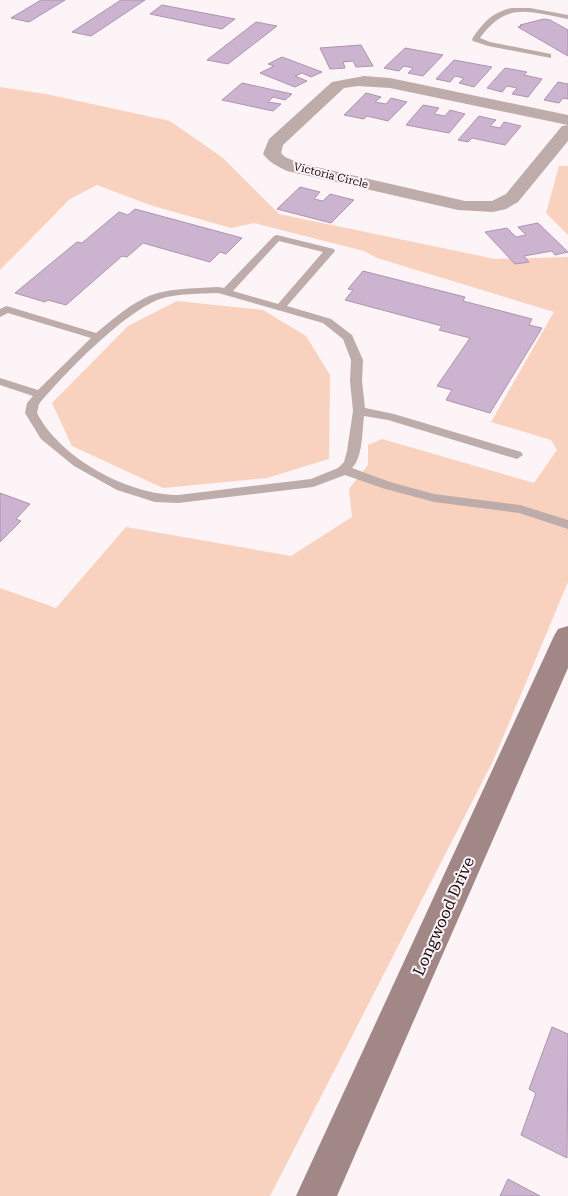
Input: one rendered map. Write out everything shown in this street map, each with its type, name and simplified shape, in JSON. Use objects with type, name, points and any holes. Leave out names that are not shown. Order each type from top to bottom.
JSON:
[{"type":"main road","name":"Longwood Drive","points":[[316,1196],[568,636]]},
{"type":"street","name":"Victoria Circle","points":[[568,120],[390,83],[367,80],[349,81],[338,85],[275,143],[272,154],[280,161],[293,167],[458,205],[486,209],[504,204],[512,198],[568,130]]},
{"type":"lane","points":[[548,56],[488,44],[476,39],[491,19],[505,11],[523,9],[568,17]]},
{"type":"lane","points":[[226,292],[277,238],[330,251],[281,307]]},
{"type":"lane","points":[[218,290],[226,292],[327,321],[348,337],[356,360],[359,411],[350,463],[344,470],[313,483],[178,499],[160,499],[146,496],[92,472],[68,457],[46,437],[31,413],[33,403],[98,337],[144,302],[160,296],[196,291],[218,290]]},
{"type":"lane","points":[[0,314],[6,309],[98,337]]},
{"type":"lane","points":[[0,381],[40,394]]},
{"type":"lane","points":[[359,411],[390,417],[517,455]]},
{"type":"lane","points":[[344,470],[386,485],[434,498],[520,509],[568,525]]},
{"type":"shaded area","points":[[0,87],[46,94],[170,121],[223,158],[279,214],[495,259],[568,257],[568,582],[493,761],[270,1196],[0,1196],[0,588],[56,608],[126,527],[291,556],[352,517],[349,489],[368,465],[368,445],[382,439],[534,483],[557,450],[551,440],[491,422],[554,312],[377,258],[364,251],[254,223],[231,228],[150,205],[97,185],[70,199],[0,270]]},
{"type":"shaded area","points":[[559,166],[568,166],[568,235],[546,213]]},
{"type":"shaded area","points":[[177,301],[263,310],[306,336],[330,375],[329,459],[267,478],[163,488],[72,446],[52,403],[128,326]]},
{"type":"building","points":[[41,0],[65,0],[29,22],[11,18]]},
{"type":"building","points":[[121,0],[145,0],[91,36],[72,32]]},
{"type":"building","points":[[162,5],[235,19],[222,29],[150,14]]},
{"type":"building","points":[[544,19],[550,20],[568,30],[568,56],[518,27]]},
{"type":"building","points":[[256,22],[277,26],[228,64],[207,60]]},
{"type":"building","points":[[361,45],[373,66],[356,67],[353,61],[343,62],[345,68],[330,69],[320,48]]},
{"type":"building","points":[[405,48],[443,55],[423,76],[408,73],[413,68],[404,66],[399,71],[384,68]]},
{"type":"building","points":[[282,57],[322,72],[311,77],[302,73],[295,76],[307,81],[295,87],[260,73],[274,66],[268,64]]},
{"type":"building","points":[[454,60],[492,67],[474,87],[459,83],[464,78],[455,76],[450,82],[436,79]]},
{"type":"building","points":[[505,68],[527,72],[524,75],[542,79],[528,97],[512,94],[517,88],[507,86],[502,92],[487,88]]},
{"type":"building","points":[[558,82],[568,84],[568,99],[563,98],[559,103],[544,100]]},
{"type":"building","points":[[242,83],[292,94],[285,100],[273,97],[268,102],[281,104],[273,111],[222,100]]},
{"type":"building","points":[[366,93],[381,97],[375,102],[386,104],[391,98],[407,102],[388,121],[367,116],[364,119],[344,115]]},
{"type":"building","points":[[423,105],[439,108],[434,114],[445,116],[450,110],[465,114],[449,133],[406,125]]},
{"type":"building","points":[[479,116],[496,120],[490,126],[500,128],[504,122],[521,126],[505,145],[472,138],[468,142],[458,140]]},
{"type":"building","points":[[300,187],[320,192],[314,199],[323,201],[330,194],[354,200],[331,223],[277,209]]},
{"type":"building","points":[[135,209],[242,238],[226,254],[220,252],[210,262],[143,243],[127,257],[122,256],[66,305],[48,300],[45,302],[15,293],[77,242],[82,243],[119,212],[128,215]]},
{"type":"building","points":[[538,223],[568,252],[555,255],[552,251],[524,256],[529,262],[515,264],[485,232],[507,228],[516,237],[526,235],[518,227]]},
{"type":"building","points":[[363,271],[465,297],[463,301],[532,319],[529,325],[542,328],[490,413],[446,400],[452,390],[437,386],[470,338],[439,330],[442,326],[345,300],[353,290],[348,289]]},
{"type":"building","points":[[0,493],[30,504],[16,519],[21,521],[0,542]]},
{"type":"building","points":[[552,1027],[568,1034],[567,1158],[521,1135],[536,1093],[529,1089]]},
{"type":"building","points":[[508,1179],[540,1196],[500,1196]]}]
